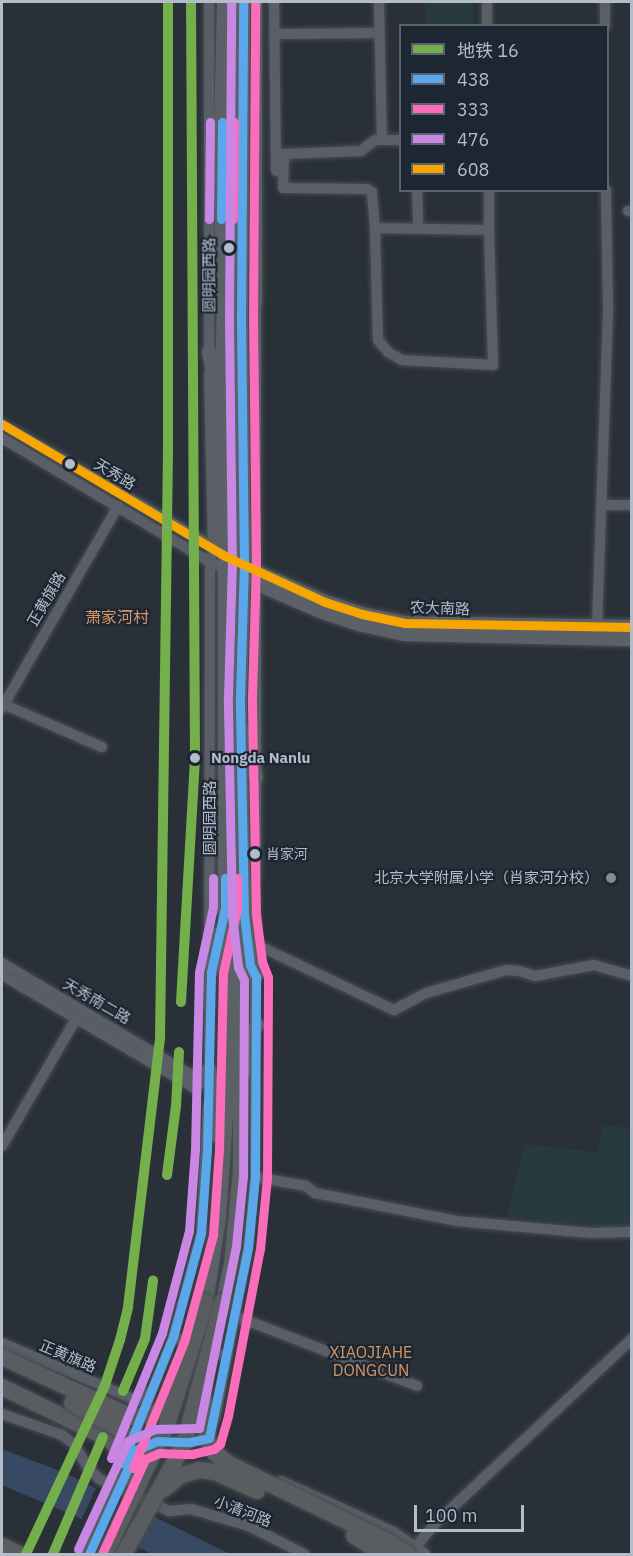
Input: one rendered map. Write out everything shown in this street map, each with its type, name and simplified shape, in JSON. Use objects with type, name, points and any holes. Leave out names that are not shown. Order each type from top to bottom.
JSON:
[{"type":"highway","points":[[124,1554],[183,1446],[223,1301]]},
{"type":"highway","points":[[105,1554],[167,1425],[206,1302]]},
{"type":"highway","points":[[2,1357],[132,1417],[149,1415],[166,1409],[174,1400],[186,1369]]},
{"type":"highway","points":[[2,1368],[123,1431],[133,1445],[138,1461],[131,1503]]},
{"type":"highway","points":[[202,1377],[207,1437],[214,1452],[227,1463],[385,1540],[411,1550]]},
{"type":"highway","points":[[2,1387],[111,1440],[124,1460]]},
{"type":"highway","points":[[149,1509],[166,1486],[180,1476],[199,1470],[215,1472],[362,1539],[384,1554]]},
{"type":"highway","points":[[2,1546],[19,1554]]},
{"type":"main road","points":[[206,1302],[219,1218],[228,1085],[221,411],[224,302],[228,287],[232,169],[228,111],[223,86],[224,2]]},
{"type":"main road","points":[[243,2],[241,332],[250,574],[240,697],[244,915],[250,965],[256,977]]},
{"type":"main road","points":[[208,352],[221,411]]},
{"type":"main road","name":"农大南路","points":[[250,574],[362,614],[405,623],[632,627]]},
{"type":"main road","name":"农大南路","points":[[250,574],[320,611],[359,624],[404,634],[632,639]]},
{"type":"main road","points":[[240,697],[256,778]]},
{"type":"main road","points":[[211,972],[225,908]]},
{"type":"main road","points":[[223,1301],[231,1264],[240,1171],[240,956],[244,915]]},
{"type":"main road","points":[[240,1121],[247,1107],[250,1037],[257,1025]]},
{"type":"main road","points":[[209,1069],[217,1119],[219,1218]]},
{"type":"street","name":"圆明园西路","points":[[89,1554],[119,1483],[124,1460],[154,1389],[172,1337],[201,1233],[211,972],[210,562],[221,558],[208,352],[209,2]]},
{"type":"street","points":[[209,1438],[236,1316],[248,1248],[255,1177],[256,778],[250,574],[258,171],[257,2]]},
{"type":"street","points":[[274,2],[280,171],[283,188],[367,189],[372,192],[378,340],[402,360],[493,365],[489,192]]},
{"type":"street","points":[[379,2],[382,140]]},
{"type":"street","points":[[487,2],[487,24]]},
{"type":"street","points":[[605,2],[605,24]]},
{"type":"street","points":[[276,34],[380,33]]},
{"type":"street","points":[[280,171],[284,154],[361,151],[375,140],[399,140]]},
{"type":"street","points":[[258,171],[280,171]]},
{"type":"street","points":[[417,192],[418,228]]},
{"type":"street","points":[[597,627],[608,306],[606,192]]},
{"type":"street","points":[[375,228],[489,230]]},
{"type":"street","name":"天秀路","points":[[2,424],[221,558]]},
{"type":"street","name":"天秀路","points":[[2,438],[210,562],[221,558]]},
{"type":"street","points":[[601,505],[632,505]]},
{"type":"street","name":"正黄旗路","points":[[2,706],[118,506]]},
{"type":"street","points":[[221,558],[250,574]]},
{"type":"street","points":[[2,706],[102,747]]},
{"type":"street","points":[[257,945],[394,1010],[426,993],[506,970],[535,976],[594,965],[632,976]]},
{"type":"street","name":"天秀南二路","points":[[2,963],[195,1077],[209,1069]]},
{"type":"street","name":"天秀南二路","points":[[2,975],[196,1089],[209,1069]]},
{"type":"street","points":[[2,1146],[76,1017]]},
{"type":"street","points":[[255,1177],[306,1186],[315,1193],[456,1221],[590,1233],[632,1232]]},
{"type":"street","points":[[236,1316],[417,1386]]},
{"type":"street","points":[[172,1337],[227,1357]]},
{"type":"street","points":[[411,1550],[438,1521],[632,1340]]},
{"type":"street","name":"正黄旗路","points":[[2,1343],[52,1367],[138,1401],[154,1389]]},
{"type":"street","name":"小清河路","points":[[2,1414],[62,1435],[75,1445],[86,1465],[99,1479],[169,1510],[191,1509],[249,1526],[304,1554]]},
{"type":"street","points":[[138,1425],[147,1440],[190,1442],[209,1438]]},
{"type":"street","points":[[209,1438],[234,1459],[394,1532],[411,1550],[425,1554]]},
{"type":"street","name":"圆明园西路","points":[[81,1554],[136,1450],[157,1441]]},
{"type":"green space","points":[[425,2],[473,2],[473,24],[425,24]]},
{"type":"green space","points":[[603,1125],[631,1128],[631,1229],[507,1217],[524,1144],[597,1152]]},
{"type":"water","points":[[2,1449],[65,1473],[230,1554],[152,1554],[77,1517],[2,1485]]},
{"type":"pier","points":[[97,1486],[155,1514],[136,1550],[80,1522]]},
{"type":"metro line","name":"16","points":[[26,1554],[105,1385],[120,1340],[128,1307],[160,1039],[168,455],[168,2]]},
{"type":"metro line","name":"16","points":[[181,1002],[195,759],[191,2]]},
{"type":"metro line","name":"16","points":[[167,1175],[176,1106],[179,1052]]},
{"type":"metro line","name":"16","points":[[123,1391],[145,1339],[153,1281]]},
{"type":"metro line","name":"16","points":[[53,1554],[103,1437]]},
{"type":"transit line","name":"476","points":[[78,1549],[128,1441],[155,1429],[199,1428],[236,1246],[243,1176],[244,980],[238,967],[232,915],[228,697],[232,565],[229,320],[231,2]]},
{"type":"transit line","name":"438","points":[[89,1554],[136,1450],[157,1441],[190,1442],[209,1438],[248,1248],[255,1177],[256,977],[250,965],[244,915],[240,697],[244,565],[241,320],[243,2]]},
{"type":"transit line","name":"333","points":[[102,1554],[145,1459],[159,1453],[192,1454],[214,1449],[220,1444],[228,1416],[260,1249],[267,1177],[268,977],[262,961],[256,914],[252,697],[256,565],[253,320],[255,2]]},
{"type":"transit line","name":"476","points":[[209,219],[210,122]]},
{"type":"transit line","name":"438","points":[[221,219],[222,122]]},
{"type":"transit line","name":"333","points":[[233,219],[234,122]]},
{"type":"transit line","name":"608","points":[[2,424],[225,556],[325,602],[362,614],[405,623],[632,627]]},
{"type":"transit line","name":"476","points":[[111,1458],[162,1333],[189,1231],[195,1149],[199,972],[213,907],[213,878]]},
{"type":"transit line","name":"438","points":[[122,1463],[173,1337],[201,1233],[207,1150],[211,972],[225,908],[225,878]]},
{"type":"transit line","name":"333","points":[[133,1468],[184,1342],[213,1235],[219,1150],[223,973],[237,909],[237,878]]},
{"type":"place","name":"Nongda Nanlu","points":[[195,758]]},
{"type":"place","name":"肖家河","points":[[255,854]]},
{"type":"place","name":"北京大学附属小学（肖家河分校）","points":[[611,878]]},
{"type":"district","name":"萧家河村","points":[[117,617]]},
{"type":"district","name":"XIAOJIAHE DONGCUN","points":[[371,1361]]}]
